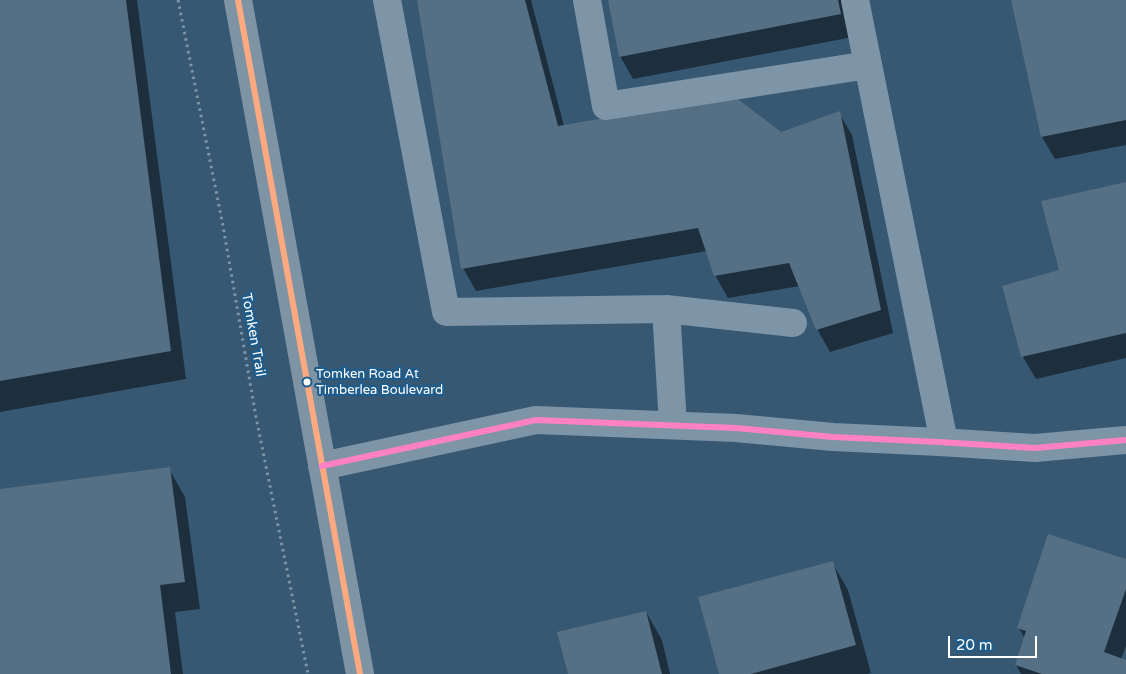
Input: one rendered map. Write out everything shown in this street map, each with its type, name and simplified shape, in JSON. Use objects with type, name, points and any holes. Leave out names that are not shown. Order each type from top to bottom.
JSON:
[{"type":"main road","points":[[238,0],[360,674]]},
{"type":"street","points":[[386,0],[446,312],[666,309],[793,323]]},
{"type":"street","points":[[587,0],[606,106],[868,65]]},
{"type":"street","points":[[855,0],[944,442]]},
{"type":"street","points":[[666,309],[673,425]]},
{"type":"street","points":[[322,466],[536,420],[736,428],[833,437],[1035,448],[1126,440]]},
{"type":"path","name":"Tomken Trail","points":[[178,0],[223,226],[256,417],[308,674]]},
{"type":"building","points":[[0,0],[126,0],[171,351],[0,381]]},
{"type":"building","points":[[417,0],[525,0],[558,126],[734,96],[781,132],[840,111],[881,310],[816,330],[789,263],[714,276],[698,228],[461,269]]},
{"type":"building","points":[[608,0],[838,0],[841,14],[619,57]]},
{"type":"building","points":[[1011,0],[1126,0],[1126,120],[1041,137]]},
{"type":"building","points":[[1126,182],[1126,333],[1021,357],[1002,286],[1059,270],[1041,201]]},
{"type":"building","points":[[170,467],[185,582],[160,585],[171,674],[0,674],[0,489]]},
{"type":"building","points":[[1048,534],[1126,559],[1126,589],[1104,652],[1126,660],[1126,674],[1042,674],[1015,665],[1026,631],[1017,628]]},
{"type":"building","points":[[833,561],[856,645],[751,674],[719,674],[698,597]]},
{"type":"building","points":[[646,611],[662,674],[568,674],[557,632]]},
{"type":"transit line","points":[[238,0],[360,674]]},
{"type":"transit line","points":[[322,466],[536,420],[736,428],[833,437],[1035,448],[1126,440]]},
{"type":"place","name":"Tomken Road At Timberlea Boulevard","points":[[307,382]]}]
